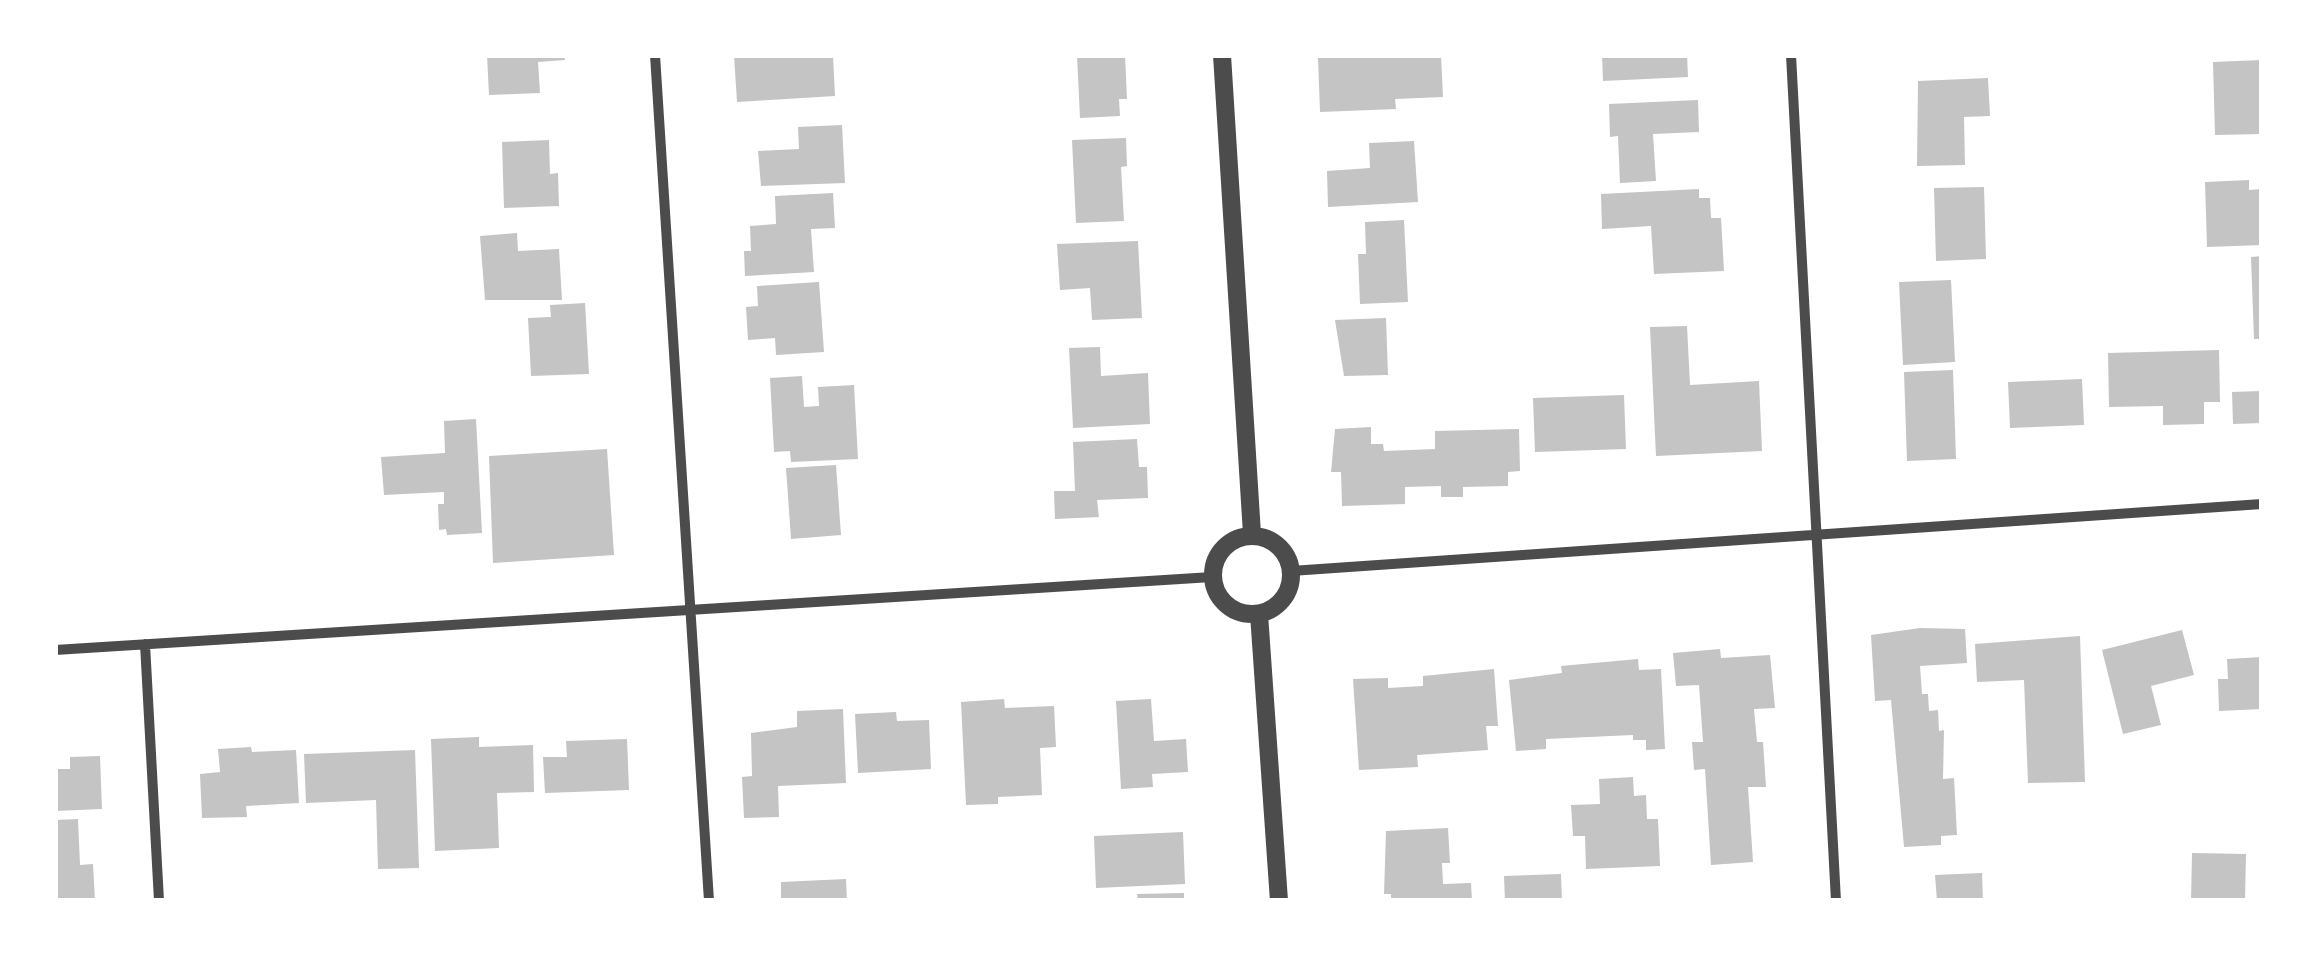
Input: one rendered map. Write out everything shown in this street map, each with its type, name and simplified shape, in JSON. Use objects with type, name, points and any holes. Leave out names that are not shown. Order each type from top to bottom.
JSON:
[{"type":"street","points":[[655,55],[709,901]]},
{"type":"street","points":[[1222,55],[1252,534]]},
{"type":"street","points":[[1792,55],[1836,901]]},
{"type":"street","points":[[1291,571],[2262,504]]},
{"type":"street","points":[[1252,534],[1280,548],[1291,571],[1284,597],[1259,614],[1235,610],[1224,603],[1212,576],[1220,551],[1252,534]]},
{"type":"street","points":[[55,650],[1212,576]]},
{"type":"street","points":[[1259,614],[1278,901]]},
{"type":"street","points":[[144,644],[159,901]]},
{"type":"building","points":[[487,55],[564,55],[565,60],[538,62],[540,93],[489,95]]},
{"type":"building","points":[[734,55],[833,55],[835,96],[737,102]]},
{"type":"building","points":[[1077,55],[1125,55],[1127,99],[1119,99],[1120,116],[1080,118]]},
{"type":"building","points":[[1441,55],[1443,97],[1395,99],[1396,109],[1320,112],[1318,58]]},
{"type":"building","points":[[1602,55],[1687,55],[1688,77],[1603,81]]},
{"type":"building","points":[[2262,60],[2262,134],[2215,135],[2213,62]]},
{"type":"building","points":[[1988,78],[1990,116],[1964,117],[1965,165],[1917,166],[1918,81]]},
{"type":"building","points":[[1698,100],[1699,132],[1653,134],[1656,181],[1620,183],[1618,136],[1610,137],[1609,104]]},
{"type":"building","points":[[842,125],[845,183],[761,186],[758,151],[799,149],[798,127]]},
{"type":"building","points":[[1126,138],[1127,166],[1121,167],[1124,221],[1076,223],[1072,140]]},
{"type":"building","points":[[549,140],[550,174],[558,173],[559,206],[504,208],[502,142]]},
{"type":"building","points":[[1414,141],[1418,202],[1328,207],[1327,171],[1370,168],[1369,143]]},
{"type":"building","points":[[2249,180],[2249,190],[2262,189],[2262,245],[2207,247],[2205,182]]},
{"type":"building","points":[[1984,187],[1986,259],[1936,261],[1934,188]]},
{"type":"building","points":[[1699,189],[1699,198],[1710,198],[1711,218],[1721,218],[1724,271],[1654,274],[1651,226],[1602,229],[1601,194]]},
{"type":"building","points":[[833,193],[835,228],[811,229],[814,272],[745,276],[744,251],[751,251],[750,226],[776,224],[775,196]]},
{"type":"building","points":[[1404,220],[1408,302],[1360,304],[1358,254],[1366,254],[1365,222]]},
{"type":"building","points":[[517,233],[518,251],[559,249],[562,300],[485,300],[480,236]]},
{"type":"building","points":[[1138,241],[1142,318],[1092,320],[1090,288],[1060,290],[1057,244]]},
{"type":"building","points":[[2262,256],[2262,339],[2254,339],[2251,257]]},
{"type":"building","points":[[1951,280],[1955,362],[1903,365],[1899,282]]},
{"type":"building","points":[[819,282],[824,352],[776,355],[775,338],[748,340],[746,307],[758,306],[757,286]]},
{"type":"building","points":[[585,303],[589,374],[531,376],[528,318],[551,317],[550,305]]},
{"type":"building","points":[[1386,318],[1388,375],[1344,376],[1335,320]]},
{"type":"building","points":[[1687,326],[1690,385],[1759,381],[1762,451],[1656,456],[1650,327]]},
{"type":"building","points":[[1100,347],[1101,376],[1148,373],[1150,424],[1073,428],[1069,348]]},
{"type":"building","points":[[2219,350],[2220,402],[2204,402],[2204,424],[2163,425],[2163,406],[2109,407],[2108,353]]},
{"type":"building","points":[[1953,370],[1956,459],[1907,461],[1904,372]]},
{"type":"building","points":[[802,376],[804,407],[819,406],[818,387],[854,385],[858,459],[791,462],[790,451],[774,452],[770,378]]},
{"type":"building","points":[[2082,379],[2084,425],[2010,428],[2008,382]]},
{"type":"building","points":[[2262,391],[2262,423],[2233,424],[2232,392]]},
{"type":"building","points":[[1624,395],[1626,449],[1535,452],[1533,398]]},
{"type":"building","points":[[476,419],[482,533],[447,535],[446,529],[439,530],[438,504],[444,504],[444,492],[384,495],[381,457],[445,453],[444,421]]},
{"type":"building","points":[[1371,427],[1371,444],[1383,444],[1384,451],[1435,449],[1435,431],[1519,429],[1520,471],[1508,472],[1508,486],[1463,487],[1463,497],[1441,497],[1441,486],[1405,487],[1405,504],[1342,506],[1341,472],[1331,472],[1335,429]]},
{"type":"building","points":[[1137,439],[1139,467],[1147,467],[1148,498],[1097,500],[1099,517],[1055,519],[1054,491],[1075,491],[1073,442]]},
{"type":"building","points":[[607,449],[614,555],[493,563],[489,456]]},
{"type":"building","points":[[836,465],[841,535],[791,539],[786,468]]},
{"type":"building","points":[[1920,628],[1965,629],[1967,663],[1920,666],[1922,694],[1928,694],[1929,711],[1938,710],[1939,731],[1944,730],[1943,779],[1954,778],[1957,835],[1941,836],[1941,845],[1904,847],[1891,700],[1875,701],[1871,635]]},
{"type":"building","points":[[2182,630],[2194,675],[2151,686],[2161,725],[2123,734],[2102,650]]},
{"type":"building","points":[[2080,636],[2085,782],[2028,783],[2024,680],[1977,682],[1975,644]]},
{"type":"building","points":[[1720,649],[1721,658],[1770,655],[1775,708],[1754,709],[1757,742],[1763,742],[1766,787],[1748,787],[1753,862],[1711,865],[1705,769],[1694,770],[1692,742],[1703,742],[1699,685],[1676,686],[1673,653]]},
{"type":"building","points":[[2262,657],[2262,709],[2219,711],[2218,679],[2228,679],[2227,659]]},
{"type":"building","points":[[1638,659],[1639,670],[1661,669],[1665,749],[1646,750],[1646,740],[1633,740],[1633,735],[1546,739],[1546,749],[1516,751],[1509,680],[1562,673],[1561,666]]},
{"type":"building","points":[[1494,669],[1498,726],[1486,726],[1488,750],[1417,755],[1418,767],[1359,770],[1353,679],[1388,678],[1388,688],[1423,686],[1423,676]]},
{"type":"building","points":[[1004,699],[1005,708],[1054,706],[1056,747],[1040,748],[1042,795],[998,797],[998,804],[966,805],[961,702]]},
{"type":"building","points":[[1151,699],[1154,741],[1186,739],[1188,772],[1152,774],[1153,787],[1121,789],[1116,701]]},
{"type":"building","points":[[843,709],[846,783],[778,786],[779,817],[744,818],[742,777],[752,776],[751,733],[797,727],[797,711]]},
{"type":"building","points":[[896,712],[897,721],[929,720],[931,769],[858,773],[855,714]]},
{"type":"building","points":[[479,737],[479,747],[533,745],[534,792],[497,793],[499,848],[435,851],[431,739]]},
{"type":"building","points":[[627,739],[629,790],[545,793],[543,757],[567,757],[566,741]]},
{"type":"building","points":[[251,747],[252,752],[296,750],[299,803],[246,806],[247,817],[202,818],[200,774],[220,772],[218,749]]},
{"type":"building","points":[[415,750],[419,868],[378,869],[376,800],[306,803],[304,754]]},
{"type":"building","points":[[100,756],[102,809],[55,811],[55,769],[70,769],[70,757]]},
{"type":"building","points":[[1633,777],[1634,796],[1646,795],[1647,819],[1658,819],[1660,866],[1586,869],[1585,836],[1573,836],[1571,805],[1600,804],[1599,779]]},
{"type":"building","points":[[78,819],[80,865],[93,864],[95,901],[55,901],[55,820]]},
{"type":"building","points":[[1448,828],[1450,863],[1442,863],[1443,884],[1471,883],[1472,901],[1391,901],[1391,894],[1384,894],[1386,831]]},
{"type":"building","points":[[1183,832],[1185,884],[1096,888],[1094,836]]},
{"type":"building","points":[[2192,853],[2246,854],[2245,901],[2191,901]]},
{"type":"building","points":[[1982,873],[1983,901],[1937,901],[1935,875]]},
{"type":"building","points":[[1561,874],[1562,901],[1505,901],[1504,876]]},
{"type":"building","points":[[846,879],[847,901],[781,901],[781,882]]},
{"type":"building","points":[[1184,893],[1184,901],[1138,901],[1137,894]]}]
